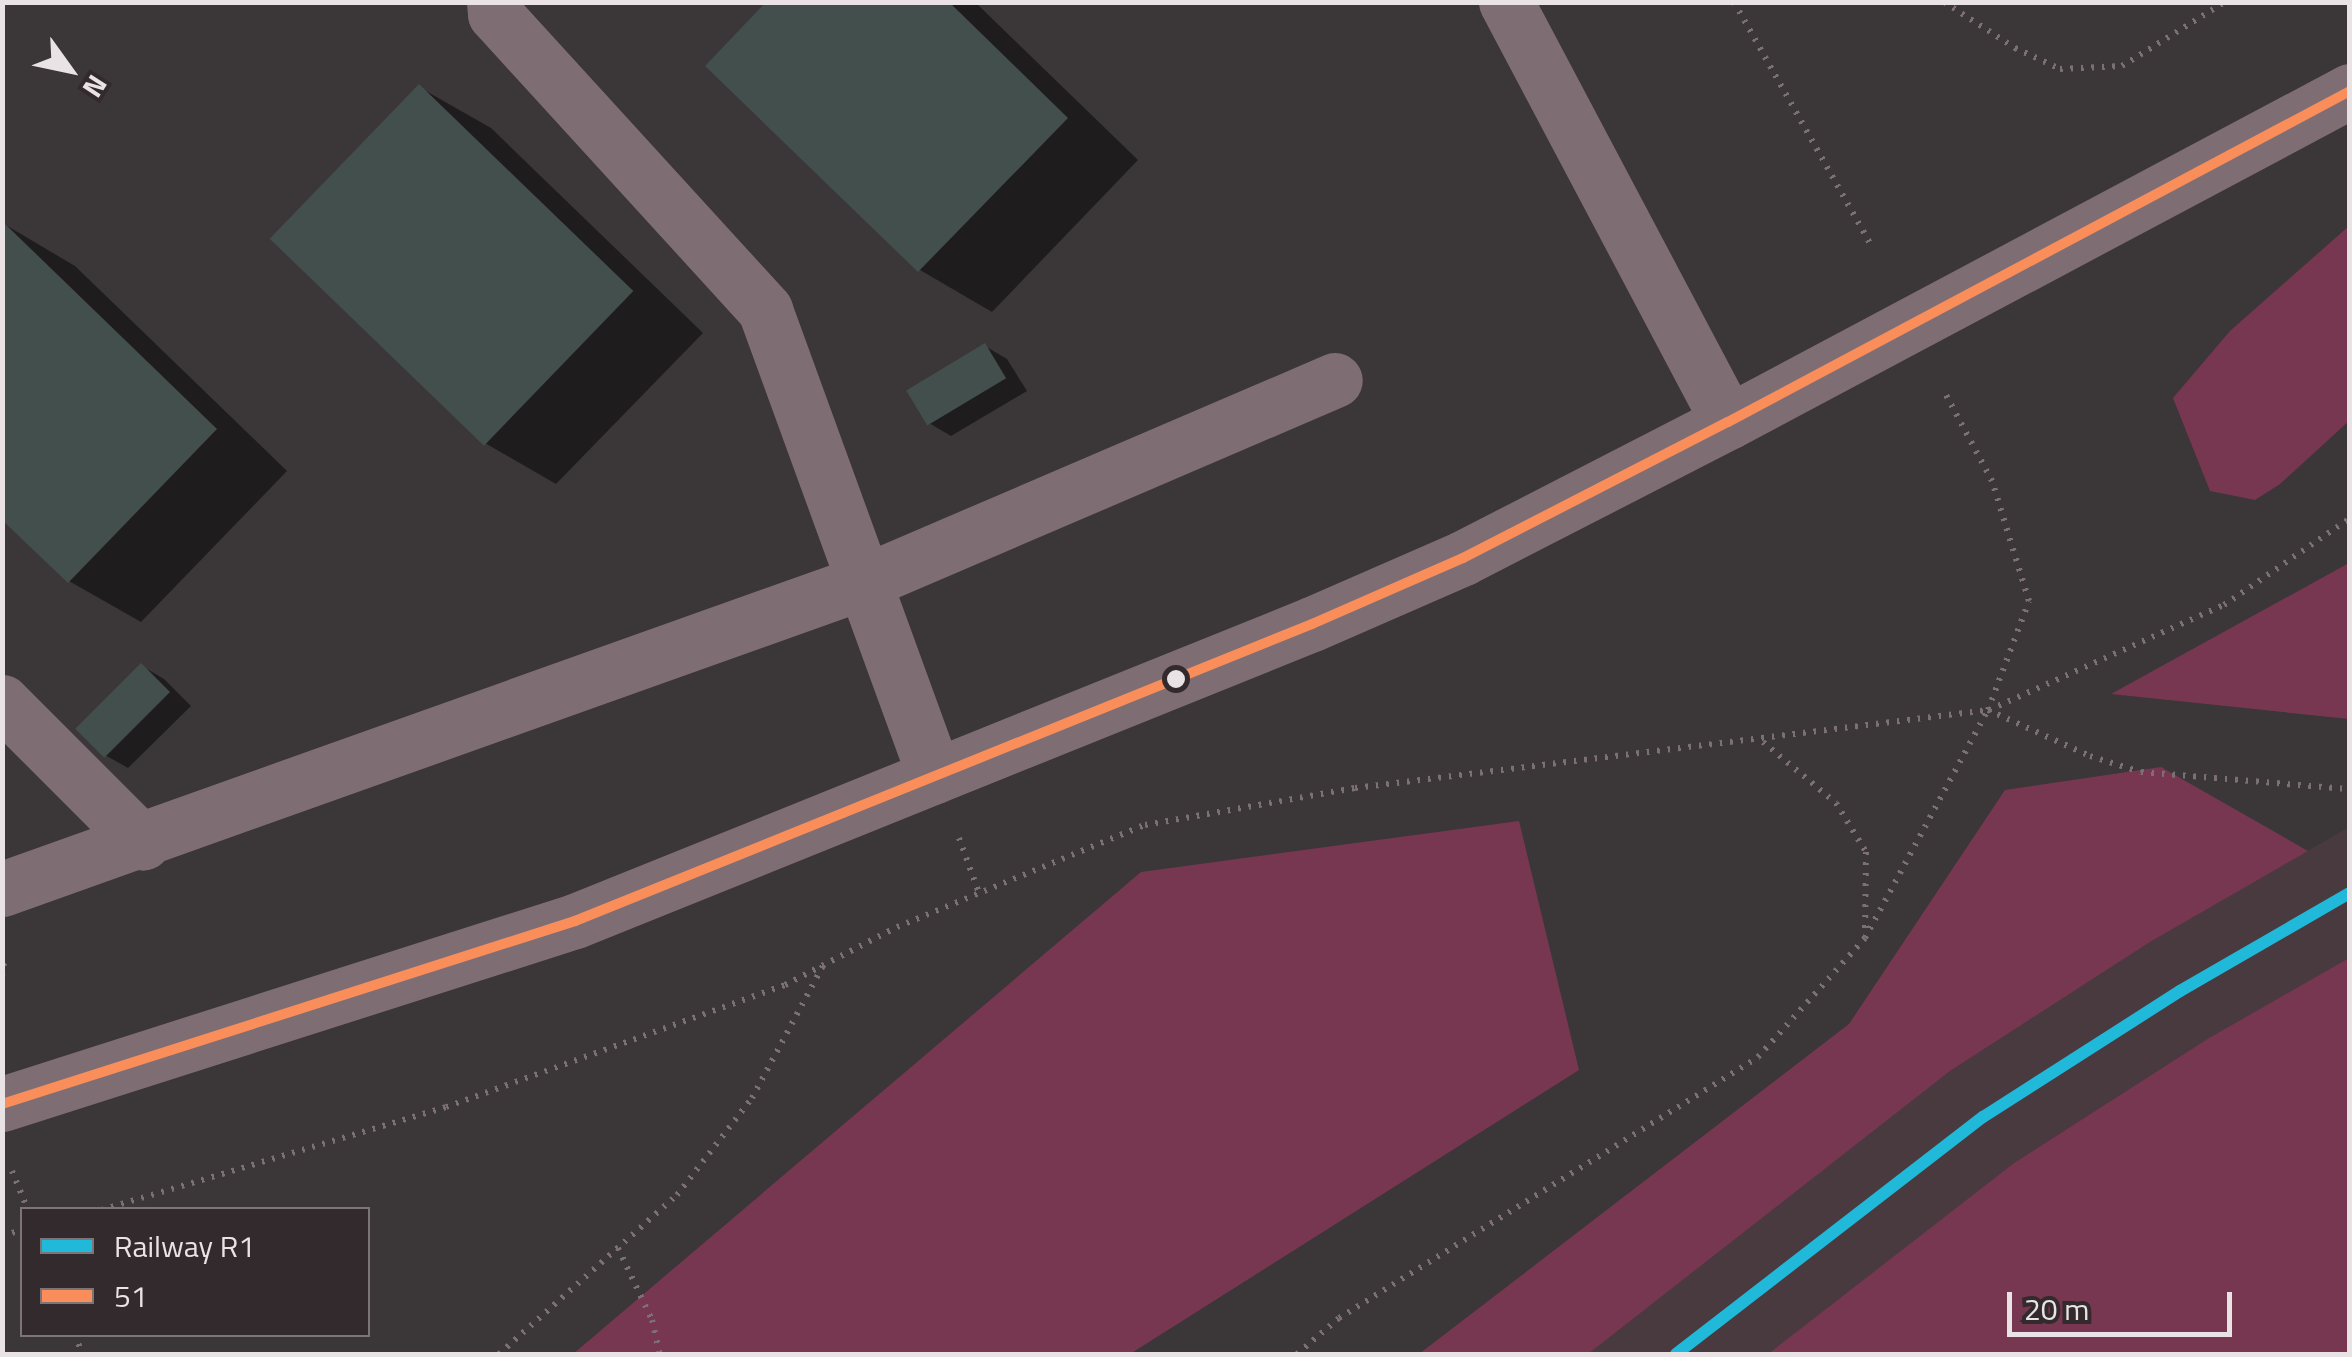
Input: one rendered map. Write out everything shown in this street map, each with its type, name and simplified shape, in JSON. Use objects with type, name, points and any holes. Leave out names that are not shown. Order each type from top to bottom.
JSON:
[{"type":"street","points":[[494,2],[495,14],[765,310],[936,776]]},
{"type":"street","points":[[1506,2],[1728,422]]},
{"type":"street","points":[[2,1104],[575,921],[1446,565],[1728,422],[2350,91]]},
{"type":"street","points":[[2,889],[143,842],[866,581],[1334,380]]},
{"type":"street","points":[[2,702],[143,842]]},
{"type":"path","points":[[1734,2],[1872,247]]},
{"type":"path","points":[[1944,2],[2015,48],[2060,69],[2122,66],[2225,2]]},
{"type":"path","points":[[1297,1354],[1339,1318],[1758,1057],[1866,938],[1988,710],[2029,600],[1992,481],[1946,395]]},
{"type":"path","points":[[112,1207],[446,1108],[785,985],[897,928],[1145,824],[1355,788],[1762,741],[1988,710],[2224,605],[2350,518]]},
{"type":"path","points":[[1988,710],[2090,756],[2141,772],[2350,789]]},
{"type":"path","points":[[1762,741],[1836,803],[1866,852],[1866,938]]},
{"type":"path","points":[[499,1354],[677,1195],[752,1098],[824,964]]},
{"type":"path","points":[[9,1162],[27,1207]]},
{"type":"path","points":[[618,1248],[652,1320],[660,1354]]},
{"type":"shaded area","points":[[2349,226],[2349,421],[2280,484],[2255,500],[2210,491],[2173,398],[2230,331]]},
{"type":"shaded area","points":[[2349,563],[2349,719],[2111,694]]},
{"type":"shaded area","points":[[2161,767],[2308,851],[2150,942],[1950,1071],[1588,1354],[1419,1354],[1849,1024],[2005,790]]},
{"type":"shaded area","points":[[1519,821],[1579,1070],[1130,1354],[573,1354],[1141,872]]},
{"type":"shaded area","points":[[2349,827],[2349,958],[2209,1038],[2014,1163],[1768,1354],[1588,1354],[1950,1071],[2150,942]]},
{"type":"shaded area","points":[[2349,958],[2349,1354],[1768,1354],[2014,1163],[2209,1038]]},
{"type":"building","points":[[766,2],[949,2],[1068,118],[918,272],[705,66]]},
{"type":"building","points":[[419,84],[633,291],[484,446],[270,239]]},
{"type":"building","points":[[2,221],[217,429],[68,583],[2,520]]},
{"type":"building","points":[[985,343],[1006,378],[927,426],[906,390]]},
{"type":"building","points":[[141,663],[170,692],[104,758],[75,729]]},
{"type":"rail line","name":"R1","points":[[1676,1354],[1983,1117],[2180,991],[2350,893]]},
{"type":"transit line","name":"51","points":[[2,1104],[575,921],[1312,624],[1463,558],[1728,422],[2350,91]]}]
